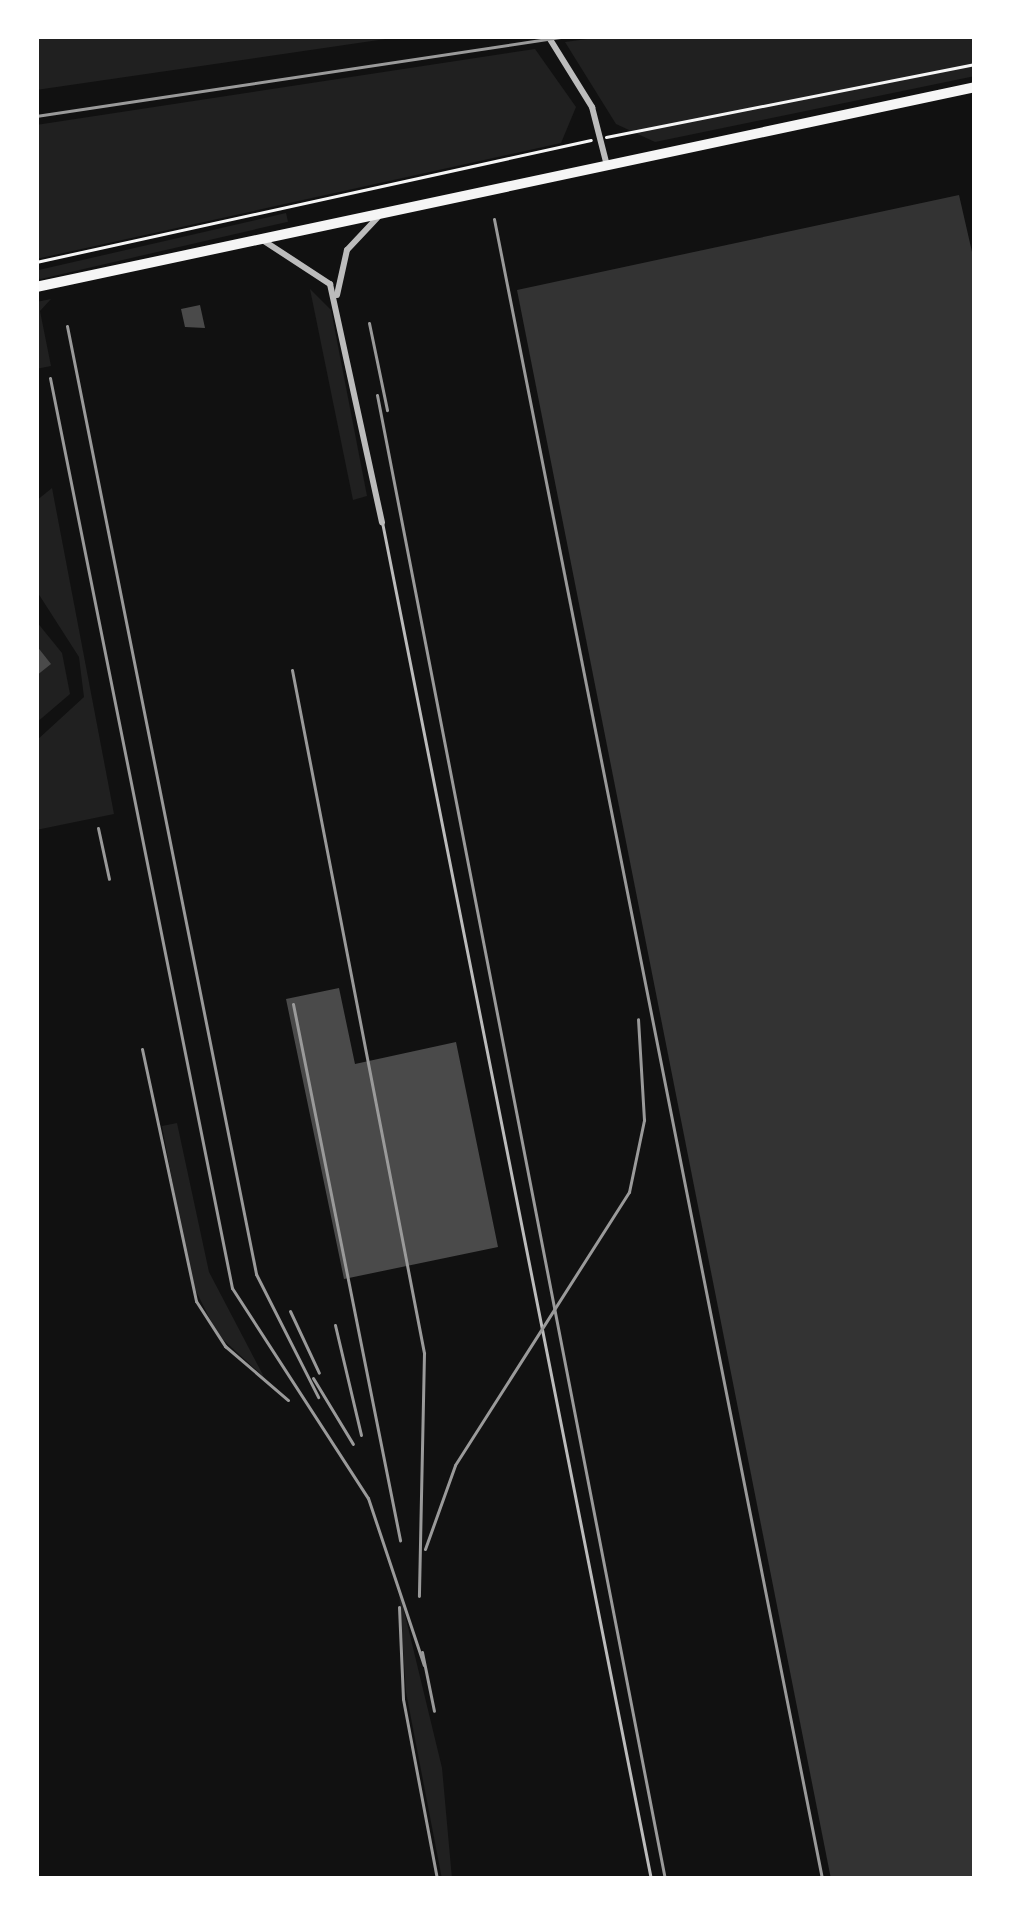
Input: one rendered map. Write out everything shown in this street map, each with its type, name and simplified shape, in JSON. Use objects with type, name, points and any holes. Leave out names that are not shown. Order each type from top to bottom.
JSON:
[{"type":"main road","points":[[36,287],[975,87]]},
{"type":"street","points":[[548,36],[601,138],[607,166]]},
{"type":"street","points":[[337,304],[346,250],[378,217]]},
{"type":"street","points":[[264,242],[320,271],[337,304],[382,522]]},
{"type":"lane","points":[[382,522],[651,1879]]},
{"type":"path","points":[[601,138],[975,64]]},
{"type":"path","points":[[36,262],[585,141]]},
{"type":"shaded area","points":[[36,36],[406,36],[36,90]]},
{"type":"shaded area","points":[[609,36],[975,36],[975,76],[655,142],[616,124],[565,42]]},
{"type":"shaded area","points":[[535,49],[576,107],[561,143],[36,259],[36,125]]},
{"type":"shaded area","points":[[959,195],[975,265],[975,1879],[831,1879],[517,290]]},
{"type":"shaded area","points":[[286,213],[288,222],[40,279],[38,270]]},
{"type":"shaded area","points":[[310,289],[331,310],[367,496],[353,500]]},
{"type":"shaded area","points":[[51,299],[40,311],[51,366],[36,369],[36,302]]},
{"type":"shaded area","points":[[52,488],[114,814],[36,830],[36,741],[84,697],[79,657],[36,590],[36,501]]},
{"type":"shaded area","points":[[36,621],[62,653],[70,694],[36,723]]},
{"type":"shaded area","points":[[177,1123],[209,1272],[264,1377],[218,1335],[191,1281],[162,1126]]},
{"type":"shaded area","points":[[399,1590],[442,1768],[452,1879],[442,1879],[406,1692]]},
{"type":"building","points":[[200,305],[205,328],[185,327],[181,309]]},
{"type":"building","points":[[36,645],[51,664],[36,676]]},
{"type":"building","points":[[339,988],[355,1064],[456,1042],[498,1247],[344,1279],[286,999]]},
{"type":"railway","points":[[36,116],[567,36]]},
{"type":"railway","points":[[494,219],[822,1879]]},
{"type":"railway","points":[[369,323],[387,410]]},
{"type":"railway","points":[[67,326],[256,1274],[318,1397]]},
{"type":"railway","points":[[50,378],[232,1288],[368,1498],[424,1665]]},
{"type":"railway","points":[[377,395],[665,1879]]},
{"type":"railway","points":[[292,670],[424,1353],[419,1596]]},
{"type":"railway","points":[[98,828],[109,879]]},
{"type":"railway","points":[[293,1004],[400,1540]]},
{"type":"railway","points":[[425,1549],[455,1465],[629,1192],[644,1120],[638,1019]]},
{"type":"railway","points":[[142,1049],[196,1301],[225,1346],[288,1400]]},
{"type":"railway","points":[[290,1311],[319,1373]]},
{"type":"railway","points":[[335,1325],[361,1435]]},
{"type":"railway","points":[[313,1378],[353,1444]]},
{"type":"railway","points":[[399,1607],[403,1699],[437,1879]]},
{"type":"railway","points":[[422,1652],[434,1711]]}]
